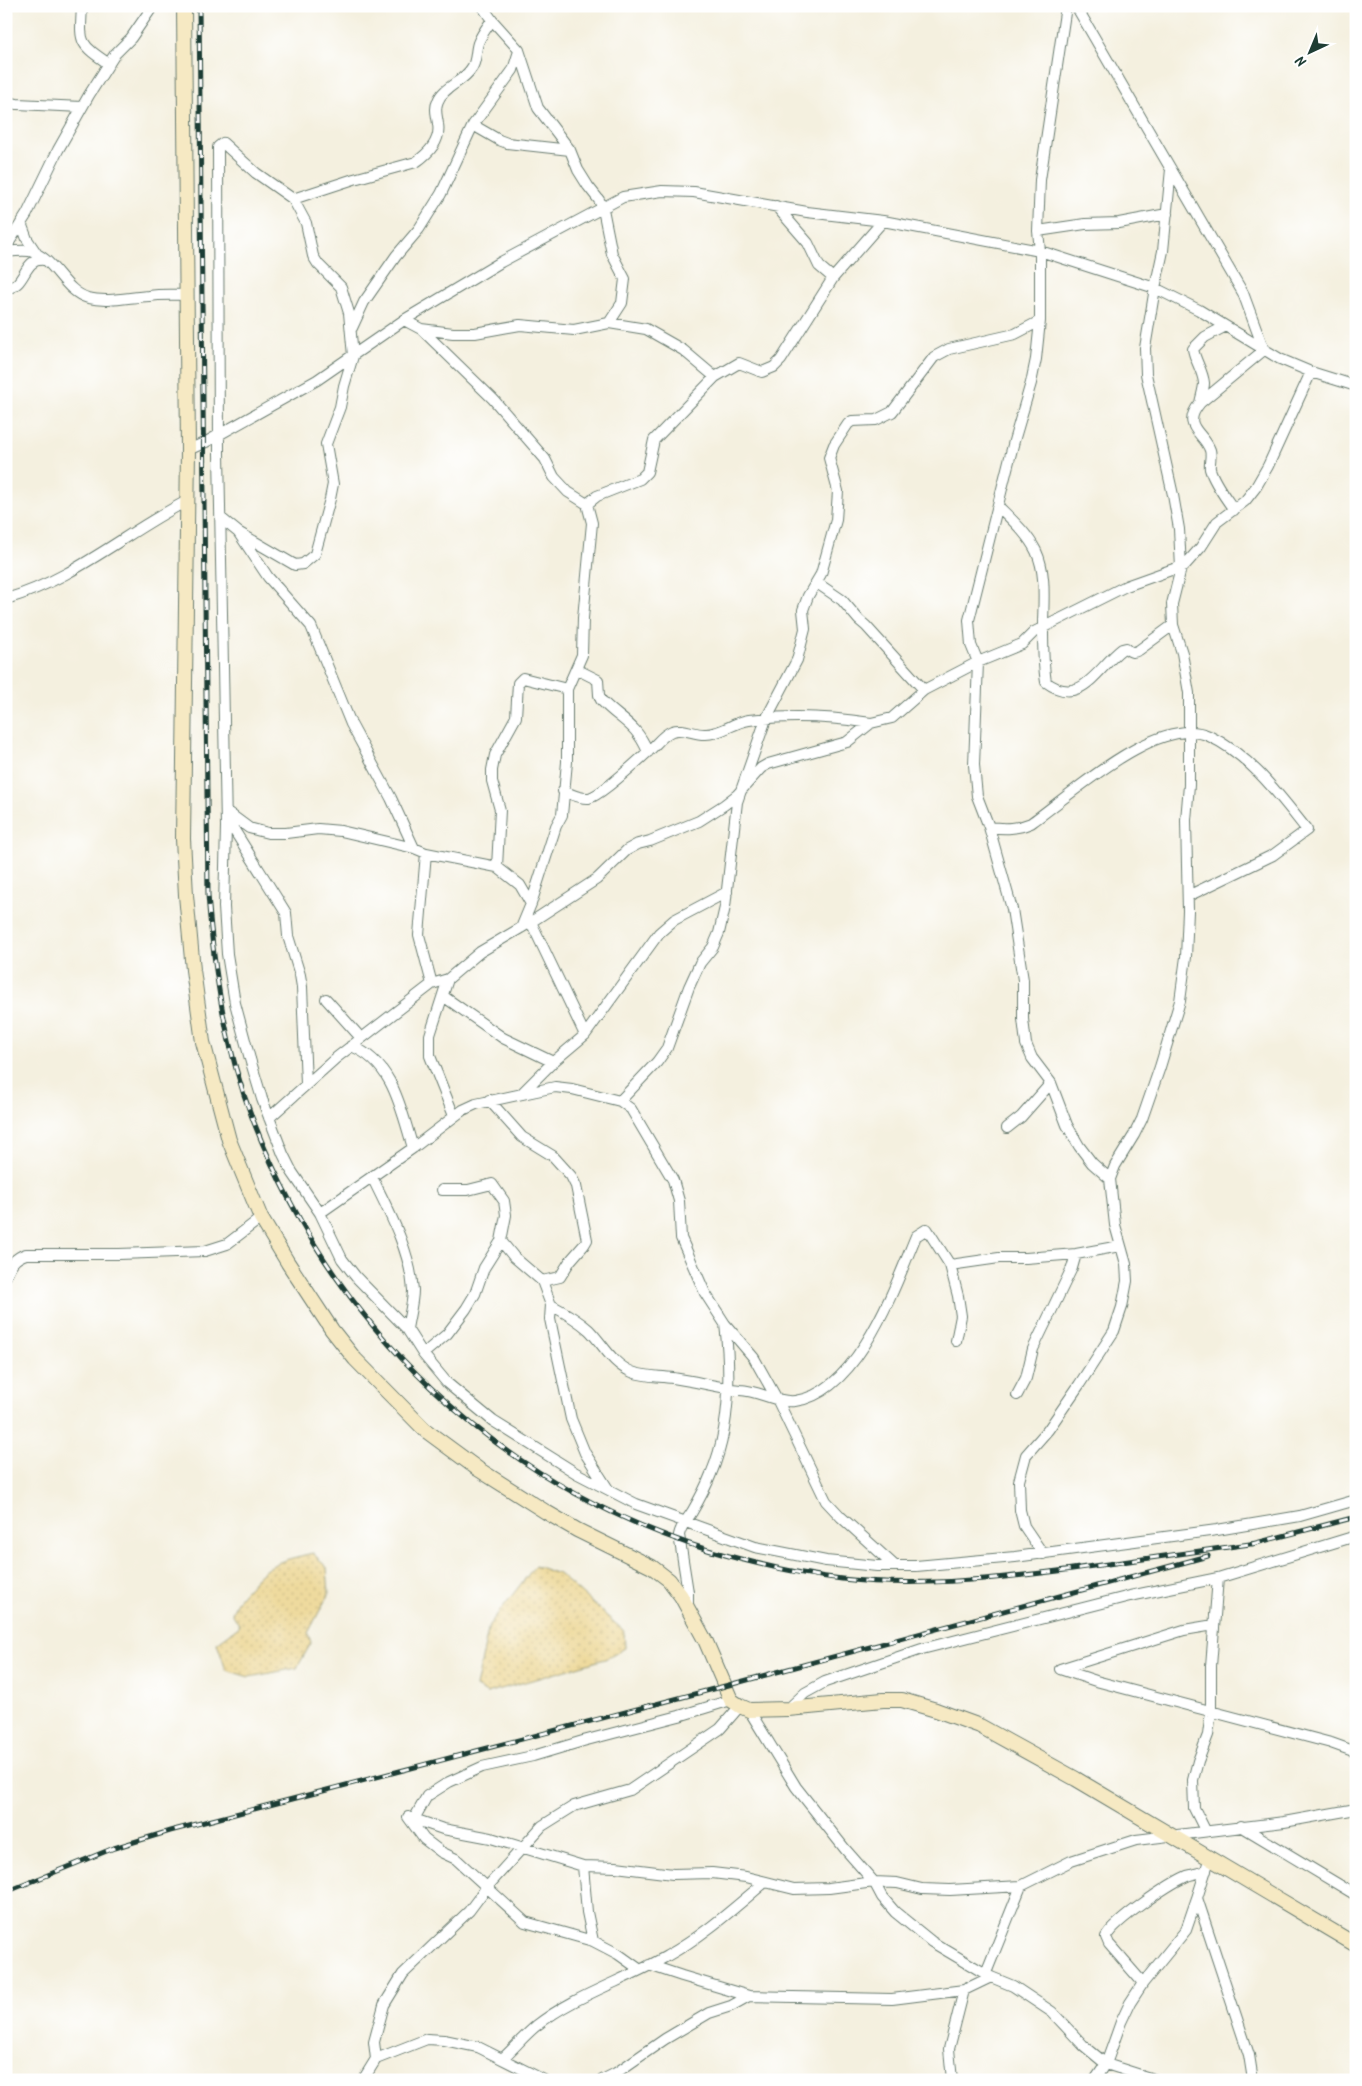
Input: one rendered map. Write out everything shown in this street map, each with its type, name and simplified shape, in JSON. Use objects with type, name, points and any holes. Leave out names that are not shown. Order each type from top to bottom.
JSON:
[{"type":"street","points":[[82,6],[80,32],[83,44],[109,64]]},
{"type":"street","points":[[6,247],[21,223],[82,107],[109,64],[131,38],[152,6]]},
{"type":"street","points":[[184,6],[188,450],[183,838],[186,896],[193,970],[203,1042],[230,1140],[262,1218],[288,1264],[332,1330],[355,1359],[424,1430],[478,1469],[546,1512],[577,1530],[652,1567],[669,1580],[688,1608],[740,1705],[796,1787],[874,1882],[882,1897],[896,1912],[932,1942],[988,1975],[1013,1986],[1052,2012],[1083,2045],[1106,2064],[1156,2080]]},
{"type":"street","points":[[482,6],[519,50],[538,108],[570,150],[578,170],[600,200],[612,254],[625,279],[622,303],[609,323]]},
{"type":"street","points":[[1066,6],[1040,180],[1038,231],[1040,251],[1040,321],[1031,383],[1014,441],[969,620],[971,645],[978,662],[974,765],[977,796],[989,827],[1012,909],[1023,980],[1022,1019],[1026,1044],[1032,1058],[1051,1083],[1067,1125],[1079,1146],[1092,1163],[1110,1179]]},
{"type":"street","points":[[1076,6],[1243,293],[1264,350]]},
{"type":"street","points":[[293,199],[354,179],[416,162],[424,156],[436,140],[438,133],[435,109],[438,99],[443,92],[472,69],[475,63],[478,44],[492,20]]},
{"type":"street","points":[[352,329],[364,302],[396,256],[419,229],[441,194],[473,125],[513,70],[519,50]]},
{"type":"street","points":[[6,98],[18,104],[82,107]]},
{"type":"street","points":[[473,125],[507,143],[570,150]]},
{"type":"street","points":[[222,519],[238,532],[295,565],[303,564],[315,554],[333,484],[326,444],[340,407],[353,356],[352,329],[341,287],[318,264],[310,246],[306,223],[293,199],[256,173],[226,144],[220,144],[218,147],[219,433],[226,814],[224,907],[227,954],[235,1003],[269,1118],[292,1172],[320,1213],[342,1259],[362,1283],[407,1328],[423,1354],[447,1384],[493,1421],[576,1473],[636,1504],[756,1547],[826,1561],[895,1566],[926,1565],[1043,1554],[1217,1530],[1300,1516],[1356,1500]]},
{"type":"street","points":[[1043,1554],[1024,1526],[1020,1510],[1019,1481],[1023,1464],[1026,1455],[1048,1430],[1114,1331],[1122,1307],[1127,1281],[1126,1264],[1120,1246],[1112,1204],[1110,1179],[1115,1166],[1142,1119],[1173,1026],[1185,973],[1188,896],[1186,820],[1190,785],[1190,731],[1189,693],[1182,653],[1173,625],[1172,604],[1181,568],[1179,529],[1146,374],[1146,348],[1163,251],[1171,169]]},
{"type":"street","points":[[188,450],[206,442],[219,433],[317,380],[404,320],[501,262],[623,197],[640,193],[675,190],[883,221],[1040,251],[1155,288],[1176,297],[1264,350],[1311,372],[1356,386]]},
{"type":"street","points":[[776,206],[808,243],[819,266],[833,278]]},
{"type":"street","points":[[1038,231],[1085,224],[1119,223],[1167,214]]},
{"type":"street","points":[[587,504],[597,496],[640,480],[647,472],[654,440],[716,377],[739,363],[762,372],[781,360],[833,278],[883,221]]},
{"type":"street","points":[[21,223],[27,239],[41,257]]},
{"type":"street","points":[[6,252],[24,250],[41,257],[53,266],[80,295],[89,298],[115,299],[187,295]]},
{"type":"street","points":[[6,288],[12,288],[19,282],[29,265],[41,257]]},
{"type":"street","points":[[404,320],[422,328],[453,333],[475,333],[520,325],[574,330],[609,323],[646,329],[683,350],[716,377]]},
{"type":"street","points":[[620,1101],[657,1062],[667,1048],[689,987],[700,963],[713,947],[719,933],[727,892],[737,802],[766,719],[797,660],[804,629],[803,610],[808,596],[821,574],[836,520],[838,491],[837,480],[830,463],[830,453],[848,424],[857,420],[876,420],[892,412],[934,357],[949,349],[1015,334],[1040,321]]},
{"type":"street","points":[[1200,403],[1204,385],[1194,359],[1194,349],[1197,343],[1205,337],[1224,327]]},
{"type":"street","points":[[422,328],[493,399],[545,459],[554,477],[568,492],[587,504],[592,523],[583,618],[582,655],[567,689],[568,743],[562,815],[549,844],[531,904],[521,928]]},
{"type":"street","points":[[1234,510],[1211,471],[1210,448],[1201,438],[1192,421],[1193,414],[1200,403],[1264,350]]},
{"type":"street","points":[[563,791],[580,798],[590,798],[606,787],[671,731],[687,730],[704,735],[747,720],[806,718],[871,723],[892,718],[924,690],[978,662],[1022,644],[1034,632],[1126,586],[1181,568],[1195,555],[1217,522],[1245,501],[1264,473],[1311,372]]},
{"type":"street","points":[[6,599],[23,594],[78,568],[155,517],[187,501]]},
{"type":"street","points":[[998,506],[1029,539],[1040,561],[1044,595],[1043,628],[1046,682],[1057,690],[1069,692],[1083,687],[1122,649],[1126,648],[1130,652],[1140,650],[1173,625]]},
{"type":"street","points":[[238,532],[268,577],[311,626],[350,724],[392,798],[414,848]]},
{"type":"street","points":[[817,582],[842,600],[858,620],[866,626],[924,690]]},
{"type":"street","points":[[576,669],[598,680],[601,700],[633,726],[639,733],[648,752]]},
{"type":"street","points":[[496,867],[500,810],[492,781],[492,770],[495,755],[516,717],[518,683],[523,678],[567,689]]},
{"type":"street","points":[[269,1118],[351,1046],[432,984],[448,979],[480,952],[531,922],[597,879],[628,850],[638,844],[699,821],[724,805],[760,768],[768,764],[847,742],[871,723]]},
{"type":"street","points":[[989,827],[1008,829],[1022,827],[1031,823],[1134,749],[1167,735],[1190,731],[1208,736],[1233,751],[1261,775],[1307,830],[1273,855],[1188,896]]},
{"type":"street","points":[[226,814],[249,828],[268,833],[286,834],[318,829],[341,831],[414,848],[426,853],[496,867],[520,884],[531,904]]},
{"type":"street","points":[[226,814],[286,914],[288,936],[302,986],[306,1084]]},
{"type":"street","points":[[426,853],[419,935],[432,984]]},
{"type":"street","points":[[522,1092],[585,1035],[659,933],[674,920],[727,892]]},
{"type":"street","points":[[531,922],[585,1035]]},
{"type":"street","points":[[448,979],[430,1035],[430,1056],[454,1116]]},
{"type":"street","points":[[444,996],[502,1038],[553,1062]]},
{"type":"street","points":[[326,1000],[361,1038]]},
{"type":"street","points":[[351,1046],[372,1058],[393,1085],[413,1148]]},
{"type":"street","points":[[1007,1128],[1021,1117],[1051,1083]]},
{"type":"street","points":[[320,1213],[413,1148],[454,1116],[470,1107],[522,1092],[555,1087],[572,1089],[620,1101],[631,1109],[673,1180],[679,1201],[681,1238],[705,1292],[725,1324],[754,1358],[778,1401],[826,1501],[895,1566]]},
{"type":"street","points":[[489,1100],[522,1137],[545,1151],[563,1166],[576,1186],[586,1240],[560,1277],[542,1281]]},
{"type":"street","points":[[372,1177],[392,1218],[406,1256],[413,1291],[407,1328]]},
{"type":"street","points":[[423,1354],[447,1334],[476,1294],[484,1268],[501,1241],[506,1215],[504,1201],[492,1184],[468,1190],[442,1190]]},
{"type":"street","points":[[6,1276],[10,1265],[17,1257],[26,1254],[199,1252],[217,1249],[227,1244],[262,1218]]},
{"type":"street","points":[[551,1304],[589,1330],[612,1358],[631,1372],[754,1391],[778,1401],[804,1399],[829,1387],[849,1367],[883,1315],[916,1236],[927,1228],[950,1265],[961,1316],[956,1341]]},
{"type":"street","points":[[501,1241],[514,1257],[542,1281],[551,1304],[550,1318],[571,1419],[585,1453],[608,1489]]},
{"type":"street","points":[[950,1265],[999,1258],[1076,1254],[1120,1246]]},
{"type":"street","points":[[1017,1395],[1026,1378],[1033,1349],[1072,1268],[1076,1254]]},
{"type":"street","points":[[688,1608],[688,1592],[679,1540],[681,1527],[711,1474],[726,1425],[728,1356],[725,1324]]},
{"type":"street","points":[[788,1709],[805,1693],[824,1682],[922,1649],[1130,1596],[1218,1578],[1356,1536]]},
{"type":"street","points":[[1205,1830],[1194,1808],[1193,1780],[1208,1734],[1211,1712],[1211,1666],[1218,1578]]},
{"type":"street","points":[[1214,1625],[1184,1630],[1060,1669],[1096,1681],[1331,1743],[1356,1752]]},
{"type":"street","points":[[414,1819],[427,1796],[449,1782],[482,1767],[533,1756],[583,1741],[671,1719],[740,1705],[788,1709],[902,1700],[980,1726],[1172,1834],[1356,1944]]},
{"type":"street","points":[[376,2059],[374,2042],[384,2005],[403,1974],[469,1911],[486,1887],[542,1826],[574,1806],[630,1790],[720,1729],[740,1705]]},
{"type":"street","points":[[639,1969],[618,1954],[593,1942],[525,1922],[456,1859],[441,1852],[424,1839],[408,1817],[443,1829],[491,1838],[524,1847],[583,1866],[616,1867],[650,1873],[712,1873],[746,1877],[794,1889],[829,1888],[874,1882],[897,1883],[922,1890],[950,1890],[1021,1886],[1070,1861],[1136,1840],[1172,1834],[1284,1822],[1356,1809]]},
{"type":"street","points":[[1241,1826],[1356,1896]]},
{"type":"street","points":[[1095,2080],[1106,2064],[1130,2003],[1143,1983],[1186,1930],[1210,1857]]},
{"type":"street","points":[[583,1866],[587,1912],[593,1942]]},
{"type":"street","points":[[1143,1983],[1108,1944],[1106,1937],[1123,1920],[1163,1890],[1187,1876],[1206,1871]]},
{"type":"street","points":[[503,2058],[535,2027],[560,2009],[665,1957],[693,1940],[764,1882]]},
{"type":"street","points":[[649,1965],[749,1996],[892,1999],[964,1990],[988,1975],[1021,1886]]},
{"type":"street","points":[[1197,1898],[1249,2055],[1252,2080]]},
{"type":"street","points":[[952,2080],[949,2049],[964,1990]]},
{"type":"street","points":[[602,2080],[709,2013],[731,2006],[749,1996]]},
{"type":"street","points":[[363,2080],[376,2059],[427,2039],[444,2040],[478,2047],[544,2080]]},
{"type":"sand","points":[[313,1553],[327,1568],[329,1593],[308,1633],[311,1643],[297,1668],[249,1677],[226,1670],[217,1643],[240,1626],[232,1613],[240,1598],[268,1568],[283,1561]]},
{"type":"sand","points":[[535,1566],[559,1574],[624,1631],[625,1648],[608,1658],[487,1693],[476,1687],[489,1625]]},
{"type":"railway","points":[[199,6],[208,895],[217,981],[228,1037],[243,1093],[253,1120],[287,1195],[328,1266],[376,1330],[431,1388],[492,1439],[558,1484],[631,1521],[708,1550],[775,1568],[825,1577],[869,1581],[923,1582],[977,1580],[1083,1568],[1257,1543]]},
{"type":"railway","points":[[1252,1544],[1356,1517]]},
{"type":"railway","points":[[6,1892],[114,1848],[170,1831],[725,1686],[1208,1556]]}]
